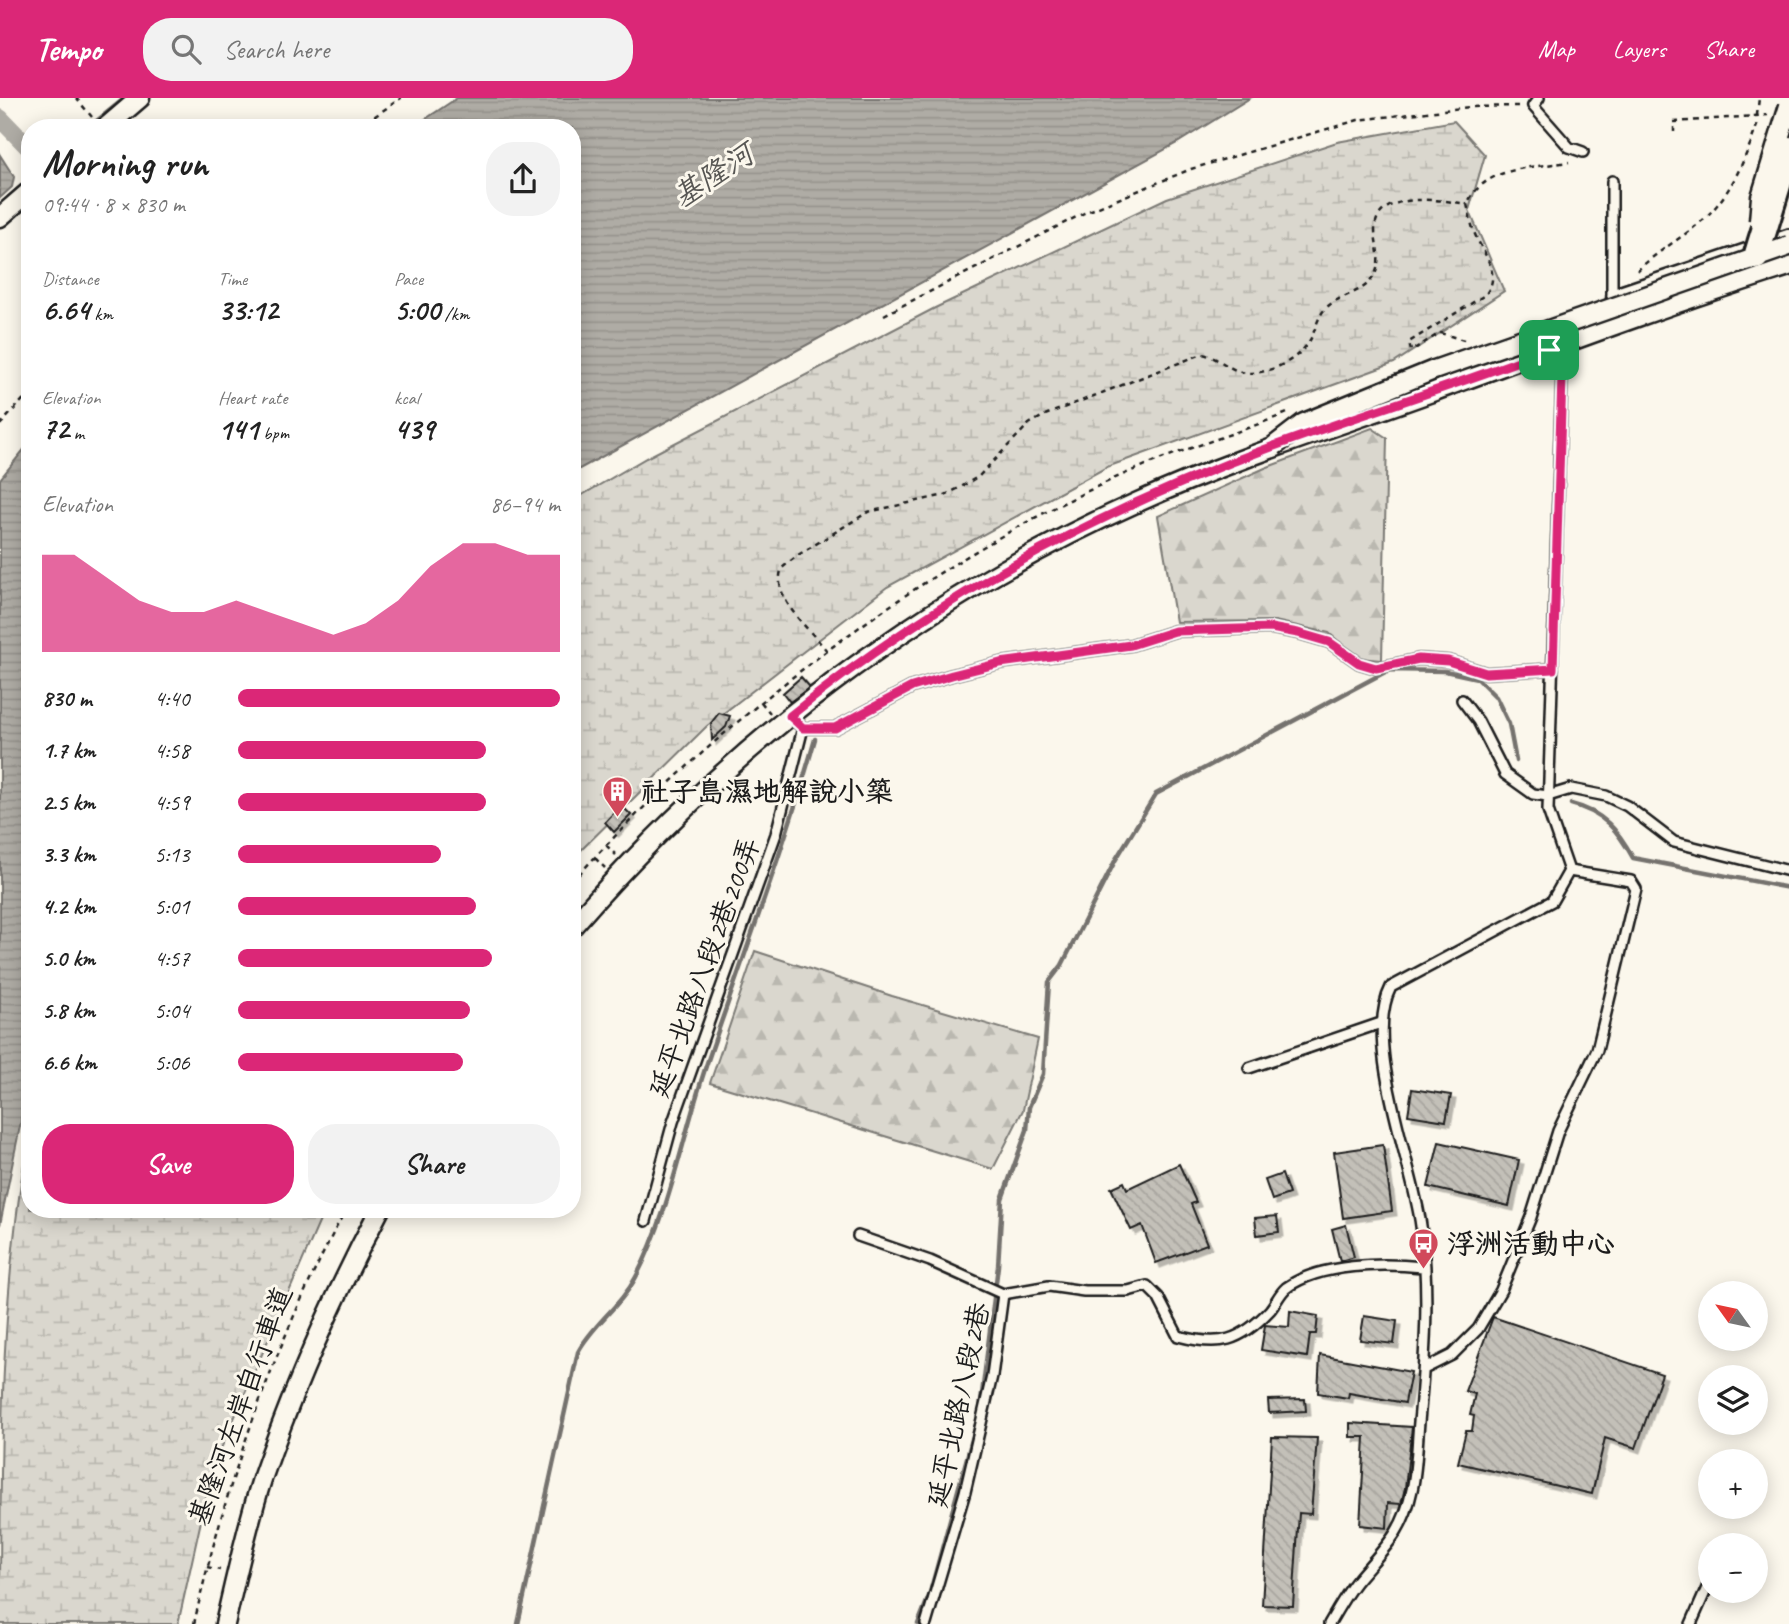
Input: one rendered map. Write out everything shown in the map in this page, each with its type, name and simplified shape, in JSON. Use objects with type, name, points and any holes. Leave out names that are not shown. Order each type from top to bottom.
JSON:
[{"type":"street","points":[[106,119],[140,98]]},
{"type":"street","points":[[1756,257],[1761,197],[1784,111]]},
{"type":"street","points":[[1756,257],[1789,149]]},
{"type":"street","points":[[0,216],[21,198]]},
{"type":"street","points":[[1274,446],[1304,424],[1382,391],[1789,246]]},
{"type":"street","points":[[581,918],[683,808],[797,722],[872,652],[1046,547],[1138,502],[1274,446],[1789,266]]},
{"type":"street","points":[[225,1624],[262,1480],[293,1395],[344,1279],[375,1218]]},
{"type":"lane","points":[[1536,102],[1569,147],[1582,156]]},
{"type":"lane","points":[[1329,1624],[1357,1580],[1383,1553],[1401,1527],[1412,1489],[1424,1369],[1426,1327],[1421,1226],[1391,1099],[1381,1023],[1391,987],[1552,901],[1569,871],[1548,810],[1553,669],[1556,347],[1549,334],[1611,306],[1612,181]]},
{"type":"lane","points":[[1612,294],[1789,234]]},
{"type":"lane","points":[[797,722],[835,728],[912,687],[952,675],[1000,663],[1131,645],[1175,631],[1271,628],[1329,642],[1359,663],[1376,668],[1419,659],[1448,661],[1486,673],[1553,669]]},
{"type":"lane","points":[[1462,700],[1478,721],[1505,774],[1533,794],[1548,796],[1571,789],[1606,796],[1627,806],[1674,842],[1789,871]]},
{"type":"lane","name":"延平北路八段2巷200弄","points":[[646,1221],[673,1122],[776,834],[797,722]]},
{"type":"lane","points":[[1424,1369],[1452,1355],[1478,1328],[1501,1290],[1531,1217],[1558,1131],[1597,1050],[1636,889],[1631,881],[1569,871]]},
{"type":"lane","points":[[1249,1068],[1381,1023]]},
{"type":"lane","points":[[858,1236],[930,1261],[1003,1294]]},
{"type":"lane","name":"延平北路八段2巷","points":[[926,1624],[962,1504],[989,1389],[1003,1294],[1049,1286],[1084,1291],[1128,1291],[1147,1286],[1158,1297],[1178,1336],[1197,1341],[1224,1342],[1243,1335],[1271,1309],[1285,1289],[1306,1278],[1381,1263],[1423,1267]]},
{"type":"lane","points":[[1691,1624],[1700,1603]]},
{"type":"path","points":[[76,98],[95,119]]},
{"type":"path","points":[[371,119],[401,98]]},
{"type":"path","points":[[1757,115],[1759,98]]},
{"type":"path","points":[[884,315],[1084,213],[1191,169],[1358,120],[1536,102]]},
{"type":"path","points":[[1674,132],[1674,122],[1784,111]]},
{"type":"path","points":[[1637,286],[1633,275],[1651,257],[1707,216],[1725,194],[1741,170],[1759,120]]},
{"type":"path","points":[[1470,344],[1456,336],[1440,333],[1411,351],[1409,342],[1485,295],[1493,285],[1494,272],[1474,231],[1467,204],[1474,189],[1490,176],[1582,156]]},
{"type":"path","points":[[827,651],[787,602],[779,586],[782,568],[798,555],[868,512],[945,495],[961,487],[979,476],[1030,424],[1112,388],[1202,354],[1212,355],[1239,371],[1251,373],[1280,366],[1296,356],[1310,340],[1326,307],[1366,287],[1371,280],[1376,272],[1379,254],[1375,228],[1382,213],[1396,202],[1443,200],[1467,204]]},
{"type":"path","points":[[0,425],[21,402]]},
{"type":"path","name":"基隆河左岸自行車道","points":[[194,1624],[207,1567],[248,1435],[279,1352],[342,1218]]},
{"type":"green space","points":[[1454,121],[1485,155],[1469,210],[1504,291],[1394,363],[1107,467],[887,587],[707,726],[581,850],[581,496],[646,458],[935,308],[1167,198],[1337,142]]},
{"type":"green space","points":[[1372,428],[1387,438],[1382,660],[1357,658],[1329,633],[1275,621],[1176,622],[1158,516],[1265,468]]},
{"type":"green space","points":[[755,951],[892,996],[1038,1039],[1023,1110],[993,1169],[710,1083]]},
{"type":"green space","points":[[21,1183],[21,1218],[321,1218],[213,1467],[178,1624],[0,1624],[4,1375],[7,1313]]},
{"type":"water","name":"基隆河","points":[[457,98],[1250,98],[1179,142],[581,468],[581,119],[426,119]]},
{"type":"water","points":[[0,155],[14,177],[12,187],[0,198]]},
{"type":"water","points":[[21,453],[21,1121],[0,1225],[0,479]]},
{"type":"building","points":[[801,677],[810,687],[790,702],[783,693]]},
{"type":"building","points":[[719,713],[730,716],[726,727],[712,740],[711,723]]},
{"type":"building","name":"社子島濕地解說小築","points":[[621,805],[631,815],[614,832],[605,822]]},
{"type":"building","points":[[1412,1089],[1451,1095],[1446,1121],[1408,1115]]},
{"type":"building","points":[[1439,1142],[1519,1160],[1509,1206],[1428,1187]]},
{"type":"building","points":[[1383,1145],[1392,1211],[1343,1218],[1334,1152]]},
{"type":"building","points":[[1179,1164],[1196,1202],[1191,1204],[1207,1244],[1156,1263],[1142,1225],[1131,1230],[1111,1188],[1124,1182],[1127,1189]]},
{"type":"building","points":[[1282,1174],[1289,1194],[1272,1200],[1265,1180]]},
{"type":"building","points":[[1277,1216],[1279,1232],[1257,1235],[1255,1218]]},
{"type":"building","points":[[1346,1225],[1354,1257],[1340,1261],[1332,1229]]},
{"type":"building","points":[[1290,1311],[1318,1316],[1316,1334],[1310,1334],[1307,1357],[1261,1350],[1265,1325],[1289,1327]]},
{"type":"building","points":[[1364,1316],[1397,1321],[1394,1344],[1360,1340]]},
{"type":"building","points":[[1493,1317],[1662,1374],[1636,1448],[1605,1438],[1592,1494],[1458,1463],[1466,1431],[1472,1431],[1474,1416],[1470,1415],[1475,1394],[1465,1391]]},
{"type":"building","points":[[1320,1355],[1411,1372],[1405,1403],[1349,1393],[1348,1398],[1318,1393]]},
{"type":"building","points":[[1305,1399],[1306,1411],[1269,1413],[1268,1400]]},
{"type":"building","points":[[1350,1423],[1412,1427],[1405,1488],[1401,1504],[1388,1503],[1387,1528],[1360,1525],[1365,1437],[1350,1437]]},
{"type":"building","points":[[1272,1437],[1317,1438],[1311,1514],[1299,1513],[1293,1606],[1262,1605]]},
{"type":"waterway","points":[[99,119],[125,98]]},
{"type":"waterway","points":[[0,118],[21,140]]},
{"type":"waterway","points":[[9,197],[21,187]]},
{"type":"waterway","points":[[918,1624],[929,1596],[980,1410],[998,1266],[1002,1199],[1027,1130],[1029,1107],[1043,1074],[1049,982],[1062,965],[1116,859],[1156,794],[1389,670],[1445,671],[1477,678],[1496,697],[1509,724],[1516,761]]},
{"type":"waterway","points":[[518,1624],[578,1352],[630,1287],[648,1252],[675,1173],[706,1066],[777,862],[815,739]]},
{"type":"waterway","points":[[1571,804],[1601,817],[1615,831],[1633,858],[1789,888]]},
{"type":"place","name":"社子島濕地解說小築","points":[[618,818]]},
{"type":"place","name":"浮洲活動中心","points":[[1424,1270]]},
{"type":"route","points":[[1563,344],[1553,669],[1486,673],[1448,661],[1419,659],[1376,668],[1359,663],[1329,642],[1271,628],[1175,631],[1131,645],[1000,663],[952,675],[912,687],[835,728],[803,728],[790,716],[872,652],[923,620],[1046,547],[1138,502],[1274,446],[1549,350],[1563,344]]}]
